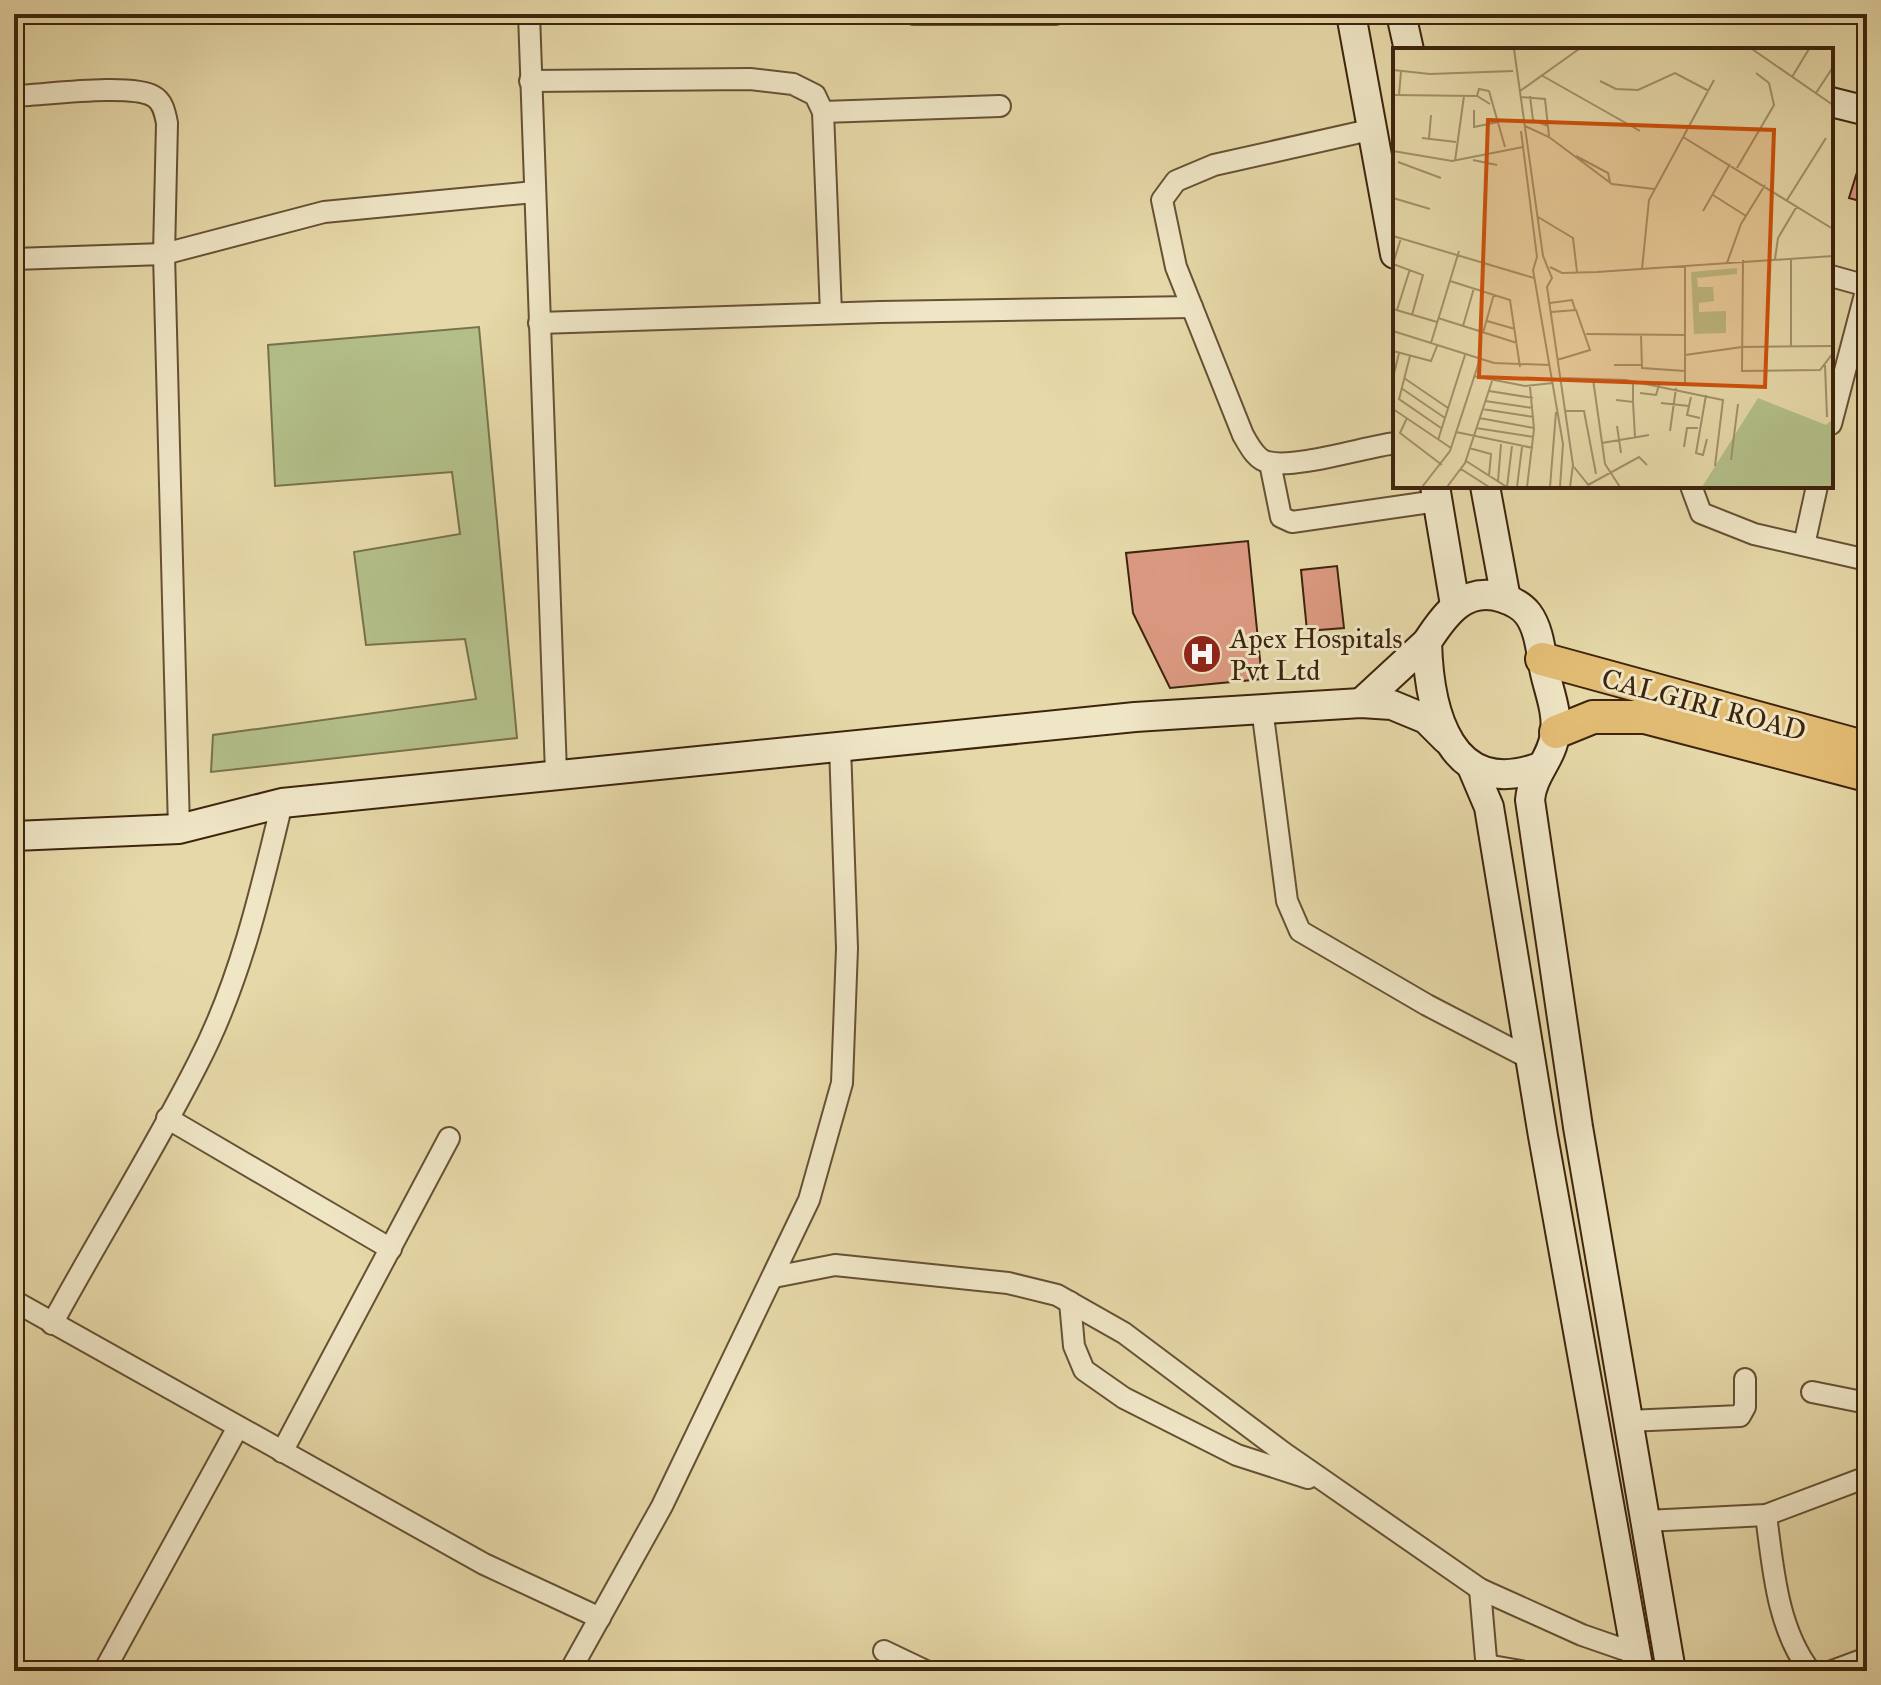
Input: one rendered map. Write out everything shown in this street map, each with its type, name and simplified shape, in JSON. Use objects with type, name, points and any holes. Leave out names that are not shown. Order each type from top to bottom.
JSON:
[{"type":"main road","points":[[1351,14],[1393,242]]},
{"type":"main road","points":[[1401,14],[1409,48]]},
{"type":"main road","points":[[1833,102],[1867,111]]},
{"type":"main road","points":[[1485,488],[1506,599]]},
{"type":"main road","points":[[1436,494],[1455,605]]},
{"type":"main road","points":[[1361,703],[1427,642],[1455,605],[1473,596],[1494,595],[1506,599],[1529,615],[1542,659],[1556,732],[1551,750],[1531,785],[1530,800],[1578,1127],[1671,1671]]},
{"type":"main road","points":[[1427,642],[1433,693],[1446,739]]},
{"type":"main road","name":"CALGIRI ROAD","points":[[1542,659],[1867,748]]},
{"type":"main road","points":[[14,836],[179,829],[282,803],[556,773],[1262,708],[1361,703],[1401,708],[1426,719],[1472,767],[1489,807],[1638,1662]]},
{"type":"main road","name":"CALGIRI ROAD","points":[[1556,732],[1593,717],[1645,717],[1867,775]]},
{"type":"main road","points":[[1472,767],[1499,776],[1540,767]]},
{"type":"street","points":[[529,14],[556,773]]},
{"type":"street","points":[[914,14],[1055,14]]},
{"type":"street","points":[[530,81],[750,79],[793,84],[815,95],[823,112],[831,313]]},
{"type":"street","points":[[14,96],[134,89],[155,96],[164,108],[167,123],[164,254],[179,829]]},
{"type":"street","points":[[823,112],[1000,106]]},
{"type":"street","points":[[1374,129],[1214,165],[1176,181],[1162,200],[1176,267],[1243,435],[1259,458],[1270,463],[1393,443]]},
{"type":"street","points":[[14,259],[164,254],[324,212],[534,192]]},
{"type":"street","points":[[1833,277],[1867,287],[1839,362],[1833,408]]},
{"type":"street","points":[[539,323],[831,313],[1192,307]]},
{"type":"street","points":[[1270,463],[1281,517],[1292,522],[1436,494]]},
{"type":"street","points":[[1692,488],[1701,513],[1754,534],[1867,560]]},
{"type":"street","points":[[1804,545],[1817,488]]},
{"type":"street","points":[[1262,708],[1287,901],[1300,931],[1427,1005],[1531,1059]]},
{"type":"street","points":[[570,1671],[662,1506],[809,1200],[842,1083],[847,948],[840,746]]},
{"type":"street","points":[[52,1324],[198,1063],[227,998],[262,890],[282,803]]},
{"type":"street","points":[[167,1118],[391,1249]]},
{"type":"street","points":[[282,1452],[449,1138]]},
{"type":"street","points":[[774,1277],[835,1265],[1008,1283],[1057,1295],[1124,1333],[1327,1484],[1480,1589],[1638,1662]]},
{"type":"street","points":[[14,1301],[484,1564],[600,1618]]},
{"type":"street","points":[[1070,1302],[1074,1346],[1084,1370],[1124,1398],[1237,1455],[1327,1484]]},
{"type":"street","points":[[1628,1421],[1740,1416],[1745,1407],[1745,1379]]},
{"type":"street","points":[[1812,1392],[1867,1403]]},
{"type":"street","points":[[104,1671],[238,1427]]},
{"type":"street","points":[[1646,1521],[1766,1515],[1867,1477]]},
{"type":"street","points":[[1766,1515],[1779,1600],[1798,1654],[1810,1671]]},
{"type":"street","points":[[1480,1589],[1486,1668],[1521,1671]]},
{"type":"street","points":[[884,1651],[926,1671]]},
{"type":"street","points":[[1832,1671],[1867,1658]]},
{"type":"green space","points":[[479,327],[517,738],[211,772],[213,735],[476,699],[465,639],[366,645],[354,552],[460,534],[452,472],[275,486],[268,345]]},
{"type":"building","points":[[1863,153],[1867,154],[1867,203],[1849,198]]},
{"type":"building","points":[[1248,541],[1262,679],[1170,688],[1133,613],[1126,553]]},
{"type":"building","points":[[1337,566],[1344,628],[1307,631],[1301,570]]},
{"type":"place","name":"Apex Hospitals Pvt Ltd","points":[[1202,654]]}]
